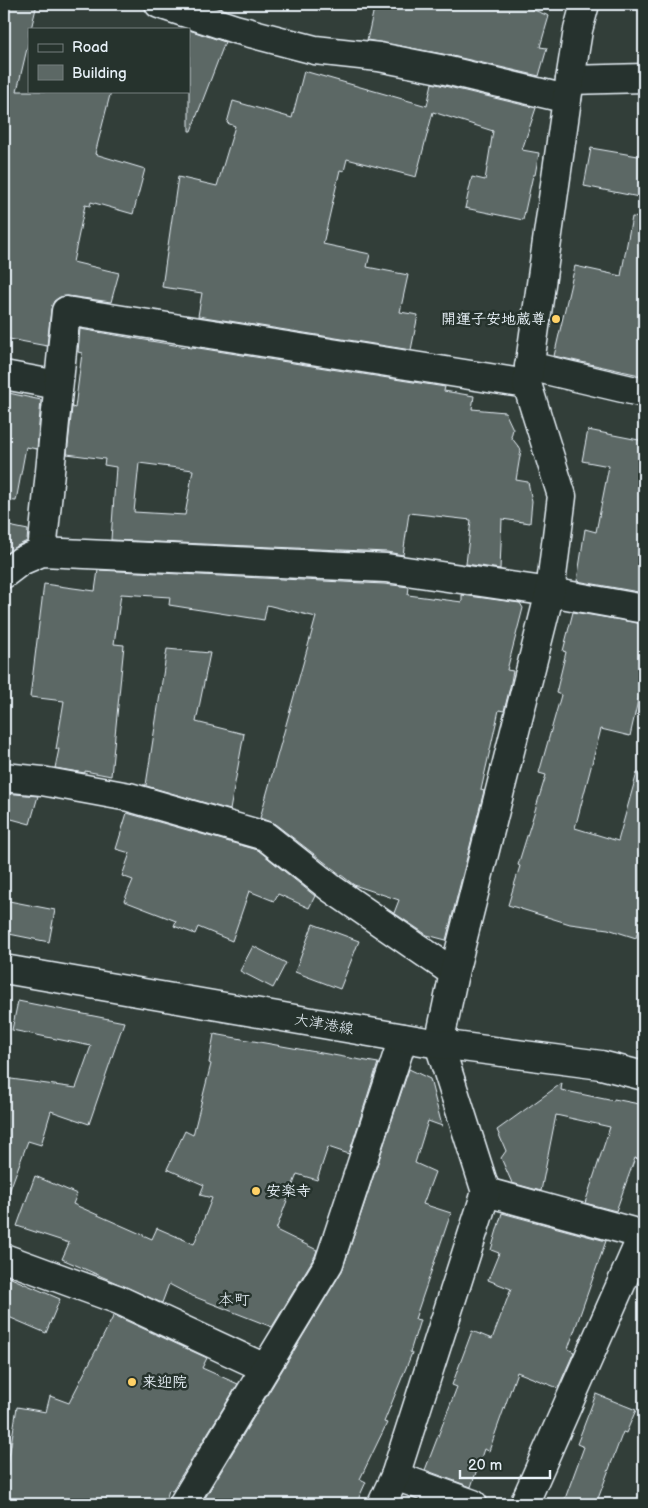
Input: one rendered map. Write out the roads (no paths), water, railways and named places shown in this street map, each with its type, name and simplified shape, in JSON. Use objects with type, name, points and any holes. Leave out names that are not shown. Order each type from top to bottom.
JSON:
[{"type":"street","points":[[159,4],[235,29],[315,50],[379,57],[568,90],[644,78]]},
{"type":"street","points":[[382,1504],[395,1476],[486,1192],[439,1044],[454,972],[550,592],[562,496],[528,375],[568,90],[578,30],[585,4]]},
{"type":"street","points":[[42,552],[66,311],[528,375],[644,393]]},
{"type":"street","points":[[4,374],[58,385]]},
{"type":"street","points":[[4,574],[21,561],[42,552],[386,568],[550,592],[644,609]]},
{"type":"street","points":[[4,777],[42,781],[129,797],[265,836],[332,889],[454,972]]},
{"type":"street","name":"大津港線","points":[[4,969],[439,1044],[601,1065],[644,1076]]},
{"type":"street","points":[[183,1504],[329,1263],[403,1038]]},
{"type":"street","points":[[486,1192],[644,1234],[524,1504]]},
{"type":"street","points":[[4,1258],[119,1300],[265,1368]]},
{"type":"street","points":[[395,1476],[473,1504]]},
{"type":"place","name":"開運子安地蔵尊","points":[[556,319]]},
{"type":"place","name":"安楽寺","points":[[256,1191]]},
{"type":"place","name":"来迎院","points":[[132,1382]]},
{"type":"district","name":"本町","points":[[234,1299]]}]
